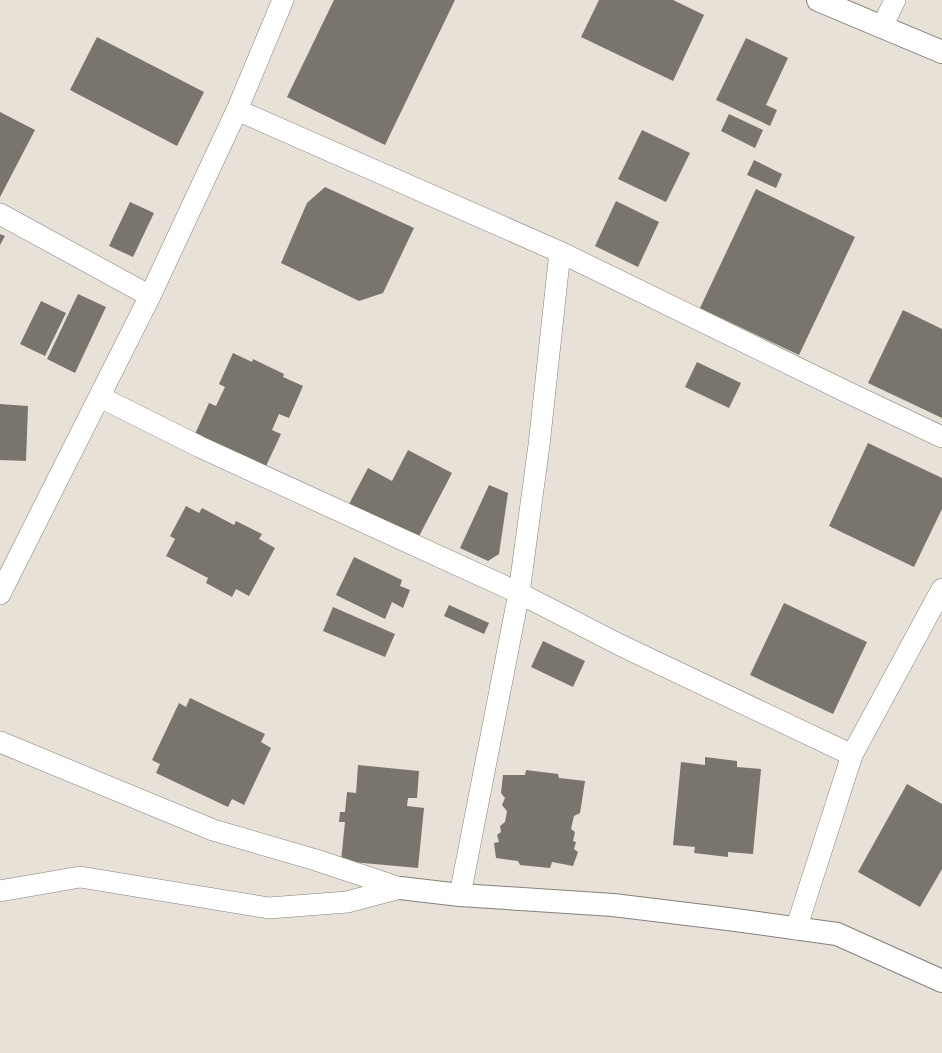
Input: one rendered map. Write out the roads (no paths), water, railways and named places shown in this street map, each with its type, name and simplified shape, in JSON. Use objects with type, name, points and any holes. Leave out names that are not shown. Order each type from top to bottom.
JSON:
[{"type":"street","points":[[0,594],[150,296],[237,110],[283,0]]},
{"type":"street","points":[[818,0],[942,52]]},
{"type":"street","points":[[882,27],[895,0]]},
{"type":"street","points":[[237,110],[560,252],[942,437]]},
{"type":"street","points":[[0,214],[150,296]]},
{"type":"street","points":[[460,895],[519,593],[539,445],[560,252]]},
{"type":"street","points":[[100,397],[200,447],[519,593],[620,645],[852,755]]},
{"type":"street","points":[[796,929],[852,755],[942,589]]},
{"type":"street","points":[[0,742],[213,830],[316,860],[400,888],[460,895],[613,905],[837,934],[942,981]]},
{"type":"street","points":[[0,891],[80,877],[269,908],[347,902],[400,888]]}]
